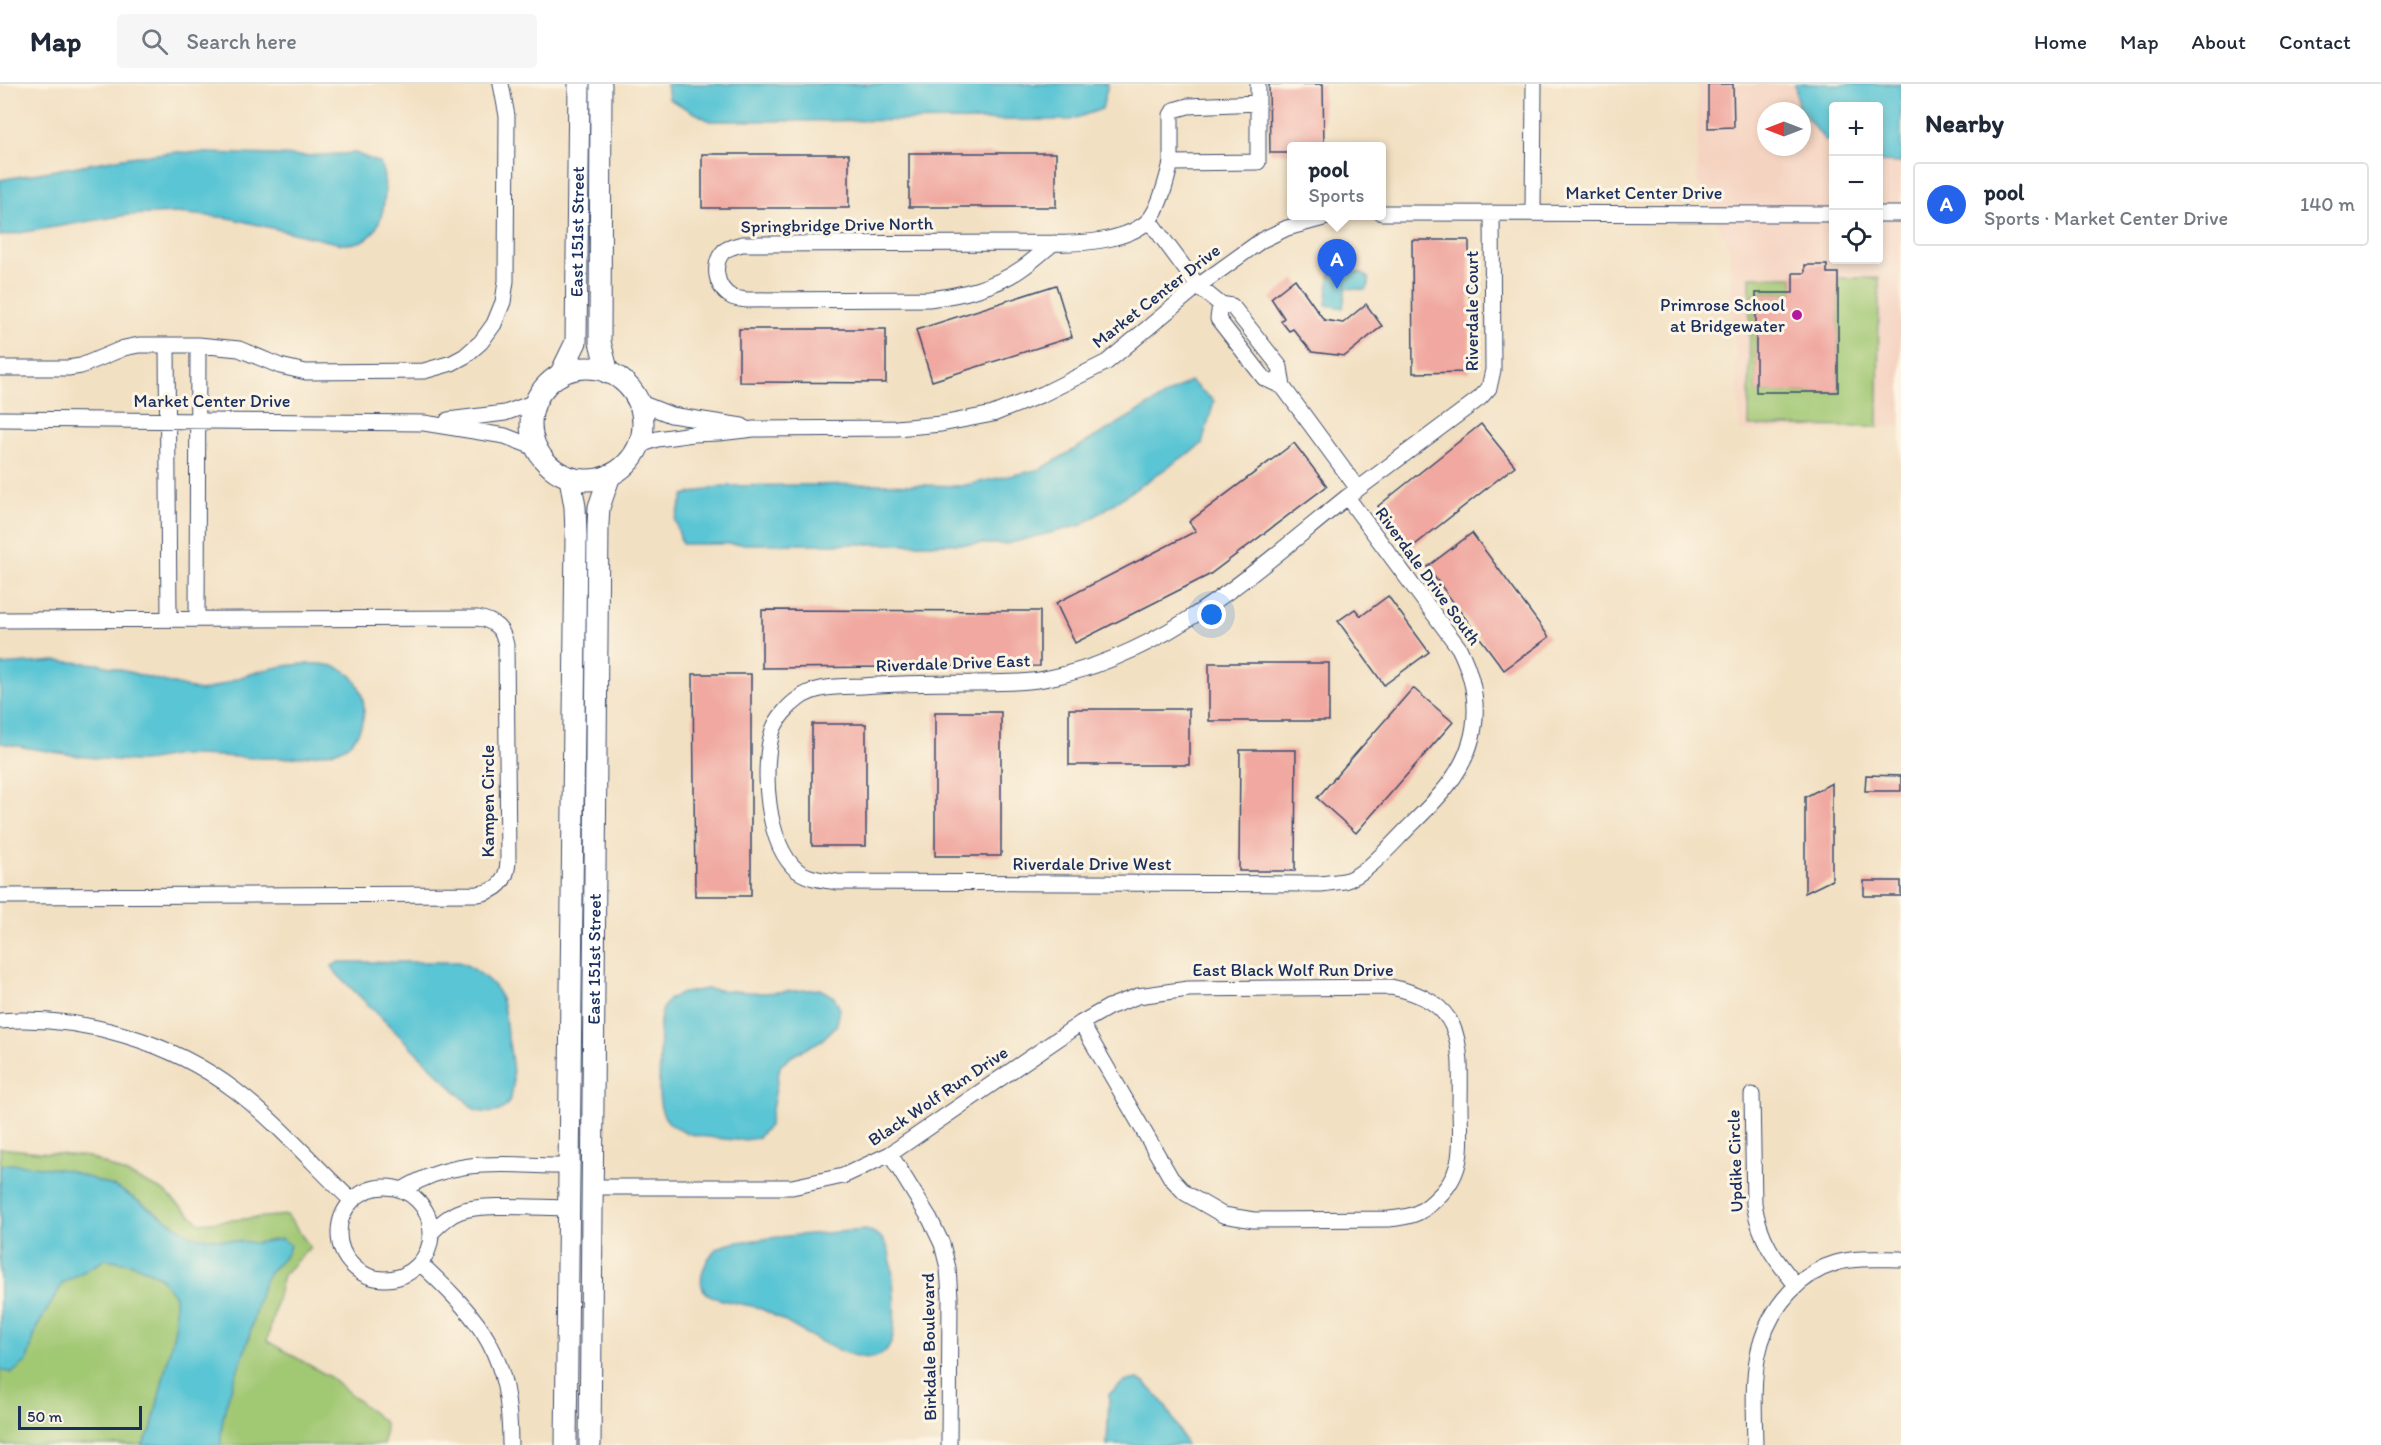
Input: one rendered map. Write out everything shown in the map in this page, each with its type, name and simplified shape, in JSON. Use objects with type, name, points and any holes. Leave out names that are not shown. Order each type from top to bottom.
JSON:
[{"type":"street","points":[[0,368],[68,368],[81,366],[124,348],[167,345],[240,349],[280,366],[306,372],[424,372],[465,356],[481,342],[494,324],[503,302],[506,281],[507,116],[501,84]]},
{"type":"street","name":"East 151st Street","points":[[560,375],[570,359],[576,342],[579,84]]},
{"type":"street","name":"East 151st Street","points":[[601,84],[600,342],[608,373]]},
{"type":"street","points":[[1171,163],[1258,162],[1258,84]]},
{"type":"street","points":[[1533,213],[1534,84]]},
{"type":"street","points":[[1149,219],[1164,189],[1171,163],[1171,115],[1174,110],[1188,106],[1258,103]]},
{"type":"street","name":"Market Center Drive","points":[[1386,213],[1829,213]]},
{"type":"street","name":"Riverdale Court","points":[[1352,493],[1470,405],[1489,388],[1493,361],[1492,213]]},
{"type":"street","points":[[1883,214],[1901,214]]},
{"type":"street","name":"Springbridge Drive North","points":[[1054,243],[1022,268],[994,284],[951,296],[929,299],[747,300],[732,297],[724,290],[716,272],[718,261],[724,252],[742,244],[1054,243],[1076,244],[1097,242],[1124,233],[1149,219]]},
{"type":"street","name":"Riverdale Drive South","points":[[1149,219],[1198,286],[1220,304],[1218,319],[1264,378],[1283,387],[1352,493],[1459,648],[1470,670],[1475,693],[1475,722],[1469,747],[1459,771],[1446,788],[1377,860],[1346,880]]},
{"type":"street","name":"Market Center Drive","points":[[638,446],[657,439],[693,434],[754,429],[896,428],[941,424],[993,414],[1043,394],[1107,362],[1198,286],[1246,250],[1274,234],[1308,220]]},
{"type":"street","points":[[167,345],[169,619]]},
{"type":"street","points":[[197,619],[198,345]]},
{"type":"street","points":[[584,368],[608,373],[626,384],[638,402],[642,424],[638,446],[627,463],[610,475],[583,480],[570,478],[550,466],[536,448],[531,425],[535,402],[550,382],[560,375],[584,368]]},
{"type":"street","name":"Market Center Drive","points":[[0,419],[424,423],[505,413],[535,402]]},
{"type":"street","name":"Market Center Drive","points":[[638,402],[670,415],[754,429]]},
{"type":"street","name":"Market Center Drive","points":[[424,423],[505,436],[536,448]]},
{"type":"street","name":"East 151st Street","points":[[590,1445],[598,524],[599,507],[610,475]]},
{"type":"street","name":"East 151st Street","points":[[566,1445],[576,536],[575,507],[570,478]]},
{"type":"street","name":"Riverdale Drive East","points":[[837,882],[816,879],[799,872],[778,843],[773,830],[768,794],[769,745],[774,728],[785,711],[799,698],[817,689],[833,687],[902,683],[1032,681],[1099,664],[1152,642],[1199,614],[1352,493]]},
{"type":"street","name":"Kampen Circle","points":[[0,620],[478,618],[494,623],[504,636],[507,645],[508,861],[507,875],[503,882],[492,890],[478,894],[0,896]]},
{"type":"street","name":"Riverdale Drive West","points":[[837,882],[1321,884],[1346,880]]},
{"type":"street","name":"East Black Wolf Run Drive","points":[[1391,987],[1416,992],[1433,1003],[1449,1019],[1460,1043],[1461,1148],[1457,1172],[1447,1190],[1429,1206],[1411,1217],[1254,1220],[1223,1215],[1185,1193],[1171,1178],[1081,1023],[1109,1007],[1138,996],[1188,989],[1391,987]]},
{"type":"street","points":[[0,1021],[49,1021],[106,1030],[184,1059],[236,1090],[351,1201]]},
{"type":"street","name":"Black Wolf Run Drive","points":[[593,1187],[792,1188],[843,1176],[890,1154],[1081,1023]]},
{"type":"street","name":"Updike Circle","points":[[1752,1095],[1756,1218],[1767,1247],[1796,1286]]},
{"type":"street","name":"Birkdale Boulevard","points":[[890,1154],[930,1219],[942,1244],[948,1268],[950,1297],[949,1445]]},
{"type":"street","points":[[402,1190],[429,1174],[451,1168],[480,1164],[568,1166]]},
{"type":"street","points":[[392,1187],[402,1190],[414,1197],[423,1207],[429,1220],[431,1233],[428,1249],[420,1263],[409,1272],[396,1278],[381,1279],[367,1276],[355,1268],[345,1256],[340,1242],[339,1228],[343,1214],[351,1201],[370,1189],[392,1187]]},
{"type":"street","points":[[431,1233],[441,1223],[463,1210],[568,1208]]},
{"type":"street","points":[[1755,1445],[1758,1348],[1770,1317],[1796,1286],[1810,1275],[1838,1263],[1901,1259]]},
{"type":"street","points":[[420,1263],[459,1299],[491,1344],[502,1368],[507,1394],[510,1445]]},
{"type":"shaded area","points":[[1698,84],[1901,84],[1901,426],[1740,431],[1729,248],[1697,181]]},
{"type":"green space","points":[[1750,277],[1793,277],[1793,293],[1756,293],[1756,392],[1838,392],[1838,278],[1879,278],[1878,427],[1749,426]]},
{"type":"green space","points":[[0,1148],[89,1157],[162,1190],[200,1223],[287,1215],[310,1247],[283,1275],[267,1341],[330,1377],[385,1423],[384,1445],[0,1445]]},
{"type":"water","points":[[667,84],[1108,84],[1102,109],[1070,120],[710,121],[669,99]]},
{"type":"water","points":[[1795,84],[1901,84],[1901,163],[1883,162],[1883,102],[1829,102],[1829,141],[1824,139],[1811,122],[1811,102],[1797,102]]},
{"type":"water","points":[[177,152],[305,156],[355,153],[380,163],[385,190],[383,210],[377,227],[369,237],[345,244],[229,218],[176,213],[127,215],[0,236],[0,180],[129,157]]},
{"type":"water","points":[[1337,269],[1362,273],[1369,279],[1369,285],[1365,290],[1346,288],[1343,308],[1326,305],[1330,275]]},
{"type":"water","points":[[1190,381],[1214,401],[1202,444],[1082,525],[1006,544],[682,544],[675,520],[684,495],[722,486],[879,484],[961,486],[1041,469]]},
{"type":"water","points":[[57,661],[99,664],[200,691],[267,669],[301,664],[323,664],[346,671],[355,680],[364,705],[363,719],[359,732],[351,742],[339,750],[295,757],[185,755],[146,761],[122,760],[70,755],[0,743],[0,665]]},
{"type":"water","points":[[339,962],[458,962],[469,966],[486,978],[502,1001],[512,1059],[513,1088],[510,1100],[503,1109],[492,1112],[475,1110],[337,974],[332,966]]},
{"type":"water","points":[[705,989],[763,993],[820,989],[834,997],[840,1009],[837,1024],[822,1040],[792,1056],[780,1066],[769,1126],[757,1138],[732,1140],[688,1133],[675,1127],[666,1119],[661,1110],[659,1098],[660,1026],[664,1007],[675,996]]},
{"type":"water","points":[[14,1164],[67,1170],[118,1188],[192,1236],[255,1243],[282,1239],[290,1245],[284,1258],[269,1273],[261,1289],[247,1344],[226,1406],[221,1445],[142,1445],[151,1430],[175,1328],[175,1296],[159,1276],[133,1264],[106,1259],[63,1283],[37,1327],[27,1361],[12,1373],[0,1370],[0,1165]]},
{"type":"water","points":[[865,1230],[877,1234],[886,1244],[893,1275],[894,1326],[890,1344],[881,1355],[867,1358],[836,1349],[759,1308],[710,1296],[702,1286],[702,1275],[706,1264],[712,1254],[724,1245],[783,1236]]},
{"type":"water","points":[[1138,1379],[1160,1400],[1172,1417],[1186,1445],[1107,1445],[1109,1394],[1124,1382]]},
{"type":"building","points":[[1269,84],[1323,84],[1324,142],[1287,142],[1287,153],[1270,153]]},
{"type":"building","points":[[1708,84],[1733,84],[1734,127],[1708,128]]},
{"type":"building","points":[[909,153],[1056,153],[1056,207],[909,207]]},
{"type":"building","points":[[702,154],[849,154],[849,208],[702,208]]},
{"type":"building","points":[[1412,240],[1469,240],[1470,372],[1413,373]]},
{"type":"building","name":"Primrose School at Bridgewater","points":[[1805,265],[1827,265],[1827,273],[1838,273],[1838,392],[1756,392],[1756,293],[1793,293],[1793,273],[1805,273]]},
{"type":"building","points":[[1295,279],[1324,320],[1343,323],[1366,304],[1382,326],[1345,356],[1312,352],[1293,329],[1289,331],[1281,321],[1284,318],[1271,298]]},
{"type":"building","points":[[1056,285],[1072,337],[932,381],[916,330]]},
{"type":"building","points":[[739,329],[886,329],[886,383],[739,382]]},
{"type":"building","points":[[1481,424],[1515,466],[1411,548],[1378,506]]},
{"type":"building","points":[[1294,443],[1327,486],[1209,575],[1075,643],[1056,603],[1196,531],[1189,522]]},
{"type":"building","points":[[1472,533],[1549,637],[1504,670],[1427,567]]},
{"type":"building","points":[[1388,596],[1429,652],[1384,685],[1338,621],[1355,609],[1361,616]]},
{"type":"building","points":[[762,610],[1040,611],[1040,666],[762,668]]},
{"type":"building","points":[[1209,663],[1329,663],[1329,721],[1209,721]]},
{"type":"building","points":[[693,674],[751,674],[751,896],[695,896]]},
{"type":"building","points":[[1413,688],[1453,722],[1356,833],[1317,798]]},
{"type":"building","points":[[1069,709],[1189,709],[1189,765],[1069,765]]},
{"type":"building","points":[[935,712],[1001,712],[1001,856],[935,856]]},
{"type":"building","points":[[812,724],[866,724],[866,846],[812,846]]},
{"type":"building","points":[[1240,750],[1296,750],[1295,871],[1239,871]]},
{"type":"building","points":[[1866,775],[1901,776],[1901,791],[1865,791]]},
{"type":"building","points":[[1832,783],[1832,880],[1805,893],[1805,797]]},
{"type":"building","points":[[1864,881],[1901,881],[1901,896],[1864,896]]},
{"type":"place","name":"pool","points":[[1337,289]]},
{"type":"place","name":"Primrose School at Bridgewater","points":[[1797,315]]}]
